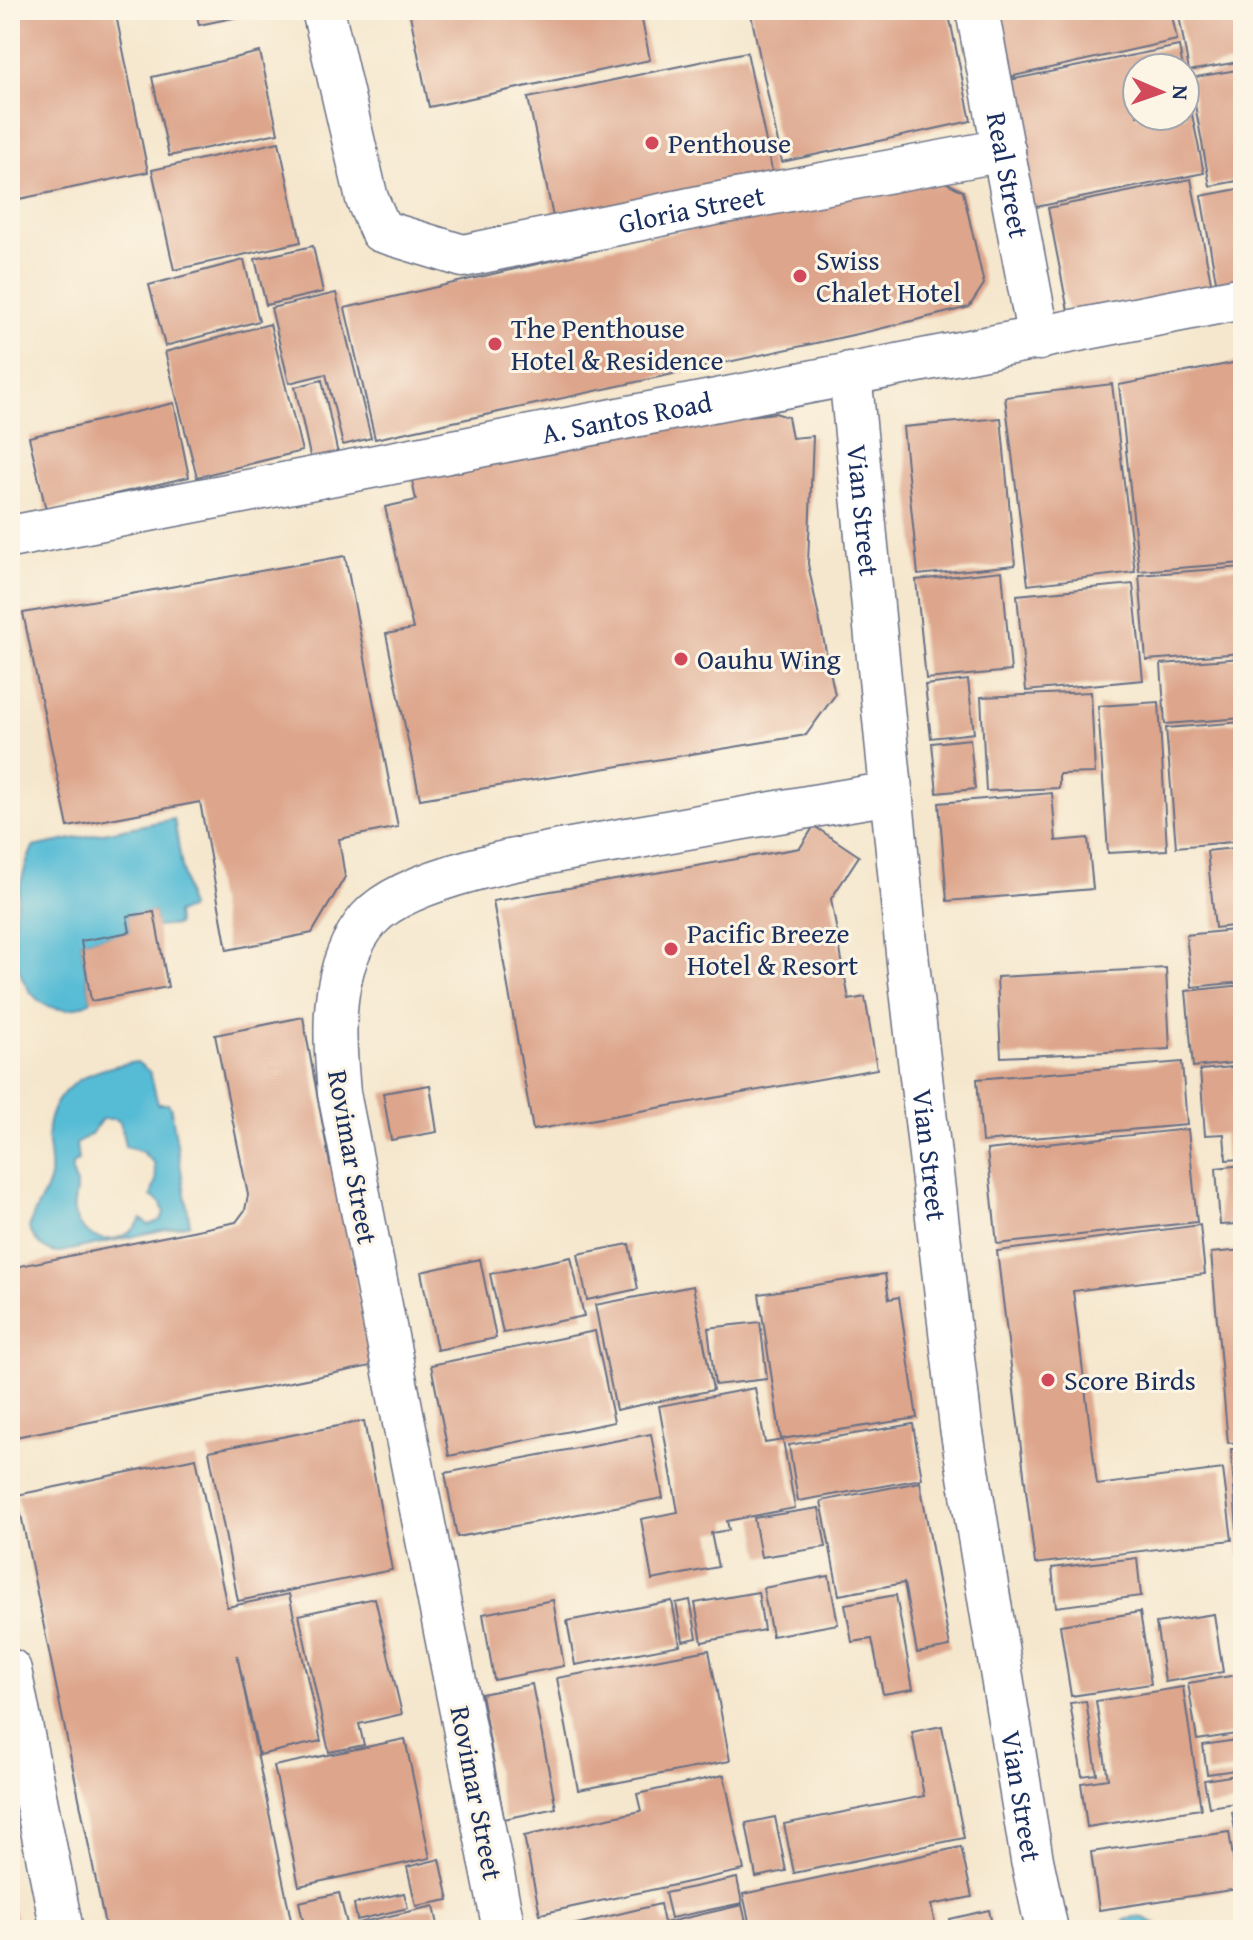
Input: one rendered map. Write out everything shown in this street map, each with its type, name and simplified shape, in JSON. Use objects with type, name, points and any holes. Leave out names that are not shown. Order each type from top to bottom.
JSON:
[{"type":"street","name":"Gloria Street","points":[[323,10],[367,199],[381,231],[463,256],[709,205],[1004,150]]},
{"type":"street","name":"Real Street","points":[[977,10],[1039,339]]},
{"type":"street","name":"A. Santos Road","points":[[10,537],[1243,298]]},
{"type":"street","name":"Vian Street","points":[[850,373],[908,963],[961,1427],[1032,1860],[1047,1930]]},
{"type":"street","name":"Rovimar Street","points":[[504,1930],[339,1093],[334,1043],[336,1011],[346,958],[370,918],[399,897],[480,868],[891,793]]},
{"type":"street","points":[[10,1670],[62,1930]]},
{"type":"water","points":[[174,819],[189,909],[176,913],[177,925],[156,927],[154,912],[128,916],[130,932],[81,941],[91,1001],[68,1009],[44,1004],[30,991],[21,974],[14,932],[20,887],[33,847]]},
{"type":"water","points":[[137,1062],[150,1072],[158,1104],[168,1104],[171,1108],[190,1224],[57,1253],[47,1250],[29,1229],[50,1177],[48,1127],[52,1111],[59,1099],[80,1080],[107,1068]],"holes":[[[102,1119],[120,1122],[125,1146],[142,1152],[154,1163],[156,1180],[151,1196],[161,1203],[164,1213],[161,1220],[149,1225],[141,1219],[125,1235],[104,1239],[85,1232],[78,1223],[74,1212],[76,1186],[72,1167],[78,1161],[76,1144],[91,1134]]]},
{"type":"water","points":[[1144,1918],[1169,1930],[1117,1930],[1125,1920]]},
{"type":"building","points":[[10,10],[115,10],[148,172],[10,201]]},
{"type":"building","points":[[196,10],[251,10],[252,14],[199,25]]},
{"type":"building","points":[[409,10],[640,10],[650,60],[429,107]]},
{"type":"building","points":[[750,10],[948,10],[971,121],[782,162]]},
{"type":"building","points":[[991,10],[1171,10],[1177,40],[1005,78]]},
{"type":"building","points":[[1178,10],[1243,10],[1243,61],[1201,69],[1201,52],[1186,52]]},
{"type":"building","points":[[1179,46],[1180,52],[1149,52]]},
{"type":"building","points":[[260,52],[278,133],[169,156],[152,77]]},
{"type":"building","name":"Penthouse","points":[[747,52],[776,189],[557,236],[528,98]]},
{"type":"building","points":[[1121,58],[1121,132],[1196,132],[1204,173],[1031,208],[1005,81]]},
{"type":"building","points":[[1243,69],[1243,180],[1210,186],[1200,132],[1201,76]]},
{"type":"building","points":[[279,142],[301,242],[174,270],[152,170]]},
{"type":"building","points":[[937,178],[963,191],[984,284],[969,307],[375,439],[345,308],[672,233]]},
{"type":"building","points":[[1191,179],[1213,292],[1070,321],[1048,208]]},
{"type":"building","points":[[1238,189],[1243,218],[1243,282],[1217,287],[1201,196]]},
{"type":"building","points":[[313,246],[323,292],[266,305],[255,259]]},
{"type":"building","points":[[244,260],[259,321],[165,346],[149,285]]},
{"type":"building","points":[[336,293],[371,438],[343,445],[326,374],[289,383],[271,308]]},
{"type":"building","points":[[270,324],[302,451],[197,477],[165,352]]},
{"type":"building","points":[[1243,361],[1243,563],[1139,571],[1119,385]]},
{"type":"building","points":[[322,380],[339,459],[312,465],[295,387]]},
{"type":"building","points":[[1112,384],[1135,572],[1028,585],[1005,397]]},
{"type":"building","points":[[174,403],[189,477],[46,510],[29,437]]},
{"type":"building","points":[[740,410],[742,417],[775,413],[788,417],[792,438],[813,436],[808,564],[835,695],[806,735],[420,799],[386,634],[413,629],[385,507],[416,500],[409,466]]},
{"type":"building","points":[[1001,418],[1015,565],[918,575],[903,427]]},
{"type":"building","points":[[345,556],[398,827],[339,839],[345,877],[312,933],[227,950],[200,802],[68,827],[23,613]]},
{"type":"building","points":[[1243,567],[1243,653],[1146,660],[1139,575]]},
{"type":"building","points":[[1002,571],[1011,671],[926,679],[916,580]]},
{"type":"building","points":[[1133,584],[1143,680],[1026,691],[1017,595]]},
{"type":"building","points":[[1243,658],[1243,718],[1165,724],[1161,664]]},
{"type":"building","points":[[968,680],[974,733],[931,738],[925,685]]},
{"type":"building","points":[[1091,692],[1095,773],[1059,774],[1059,788],[986,791],[981,697]]},
{"type":"building","points":[[1159,702],[1167,850],[1108,853],[1098,706]]},
{"type":"building","points":[[1243,722],[1243,841],[1176,847],[1166,728]]},
{"type":"building","points":[[970,739],[975,789],[937,793],[932,743]]},
{"type":"building","points":[[1052,793],[1056,841],[1088,838],[1093,889],[947,901],[939,803]]},
{"type":"building","name":"Pacific Breeze Hotel & Resort","points":[[814,826],[859,856],[831,899],[849,1000],[865,997],[877,1069],[533,1130],[493,901],[800,848]]},
{"type":"building","points":[[1243,847],[1243,925],[1215,928],[1207,851]]},
{"type":"building","points":[[154,912],[168,987],[91,1001],[81,941],[130,932],[127,916]]},
{"type":"building","points":[[1243,929],[1243,982],[1192,987],[1186,935]]},
{"type":"building","points":[[1166,968],[1170,1049],[1001,1057],[997,977]]},
{"type":"building","points":[[1243,985],[1243,1062],[1193,1067],[1186,991]]},
{"type":"building","points":[[303,1017],[330,1165],[337,1172],[371,1366],[10,1438],[10,1268],[236,1222],[245,1210],[248,1195],[215,1035]]},
{"type":"building","points":[[1182,1062],[1187,1125],[982,1142],[977,1079]]},
{"type":"building","points":[[1243,1066],[1243,1159],[1226,1160],[1224,1134],[1205,1135],[1200,1070]]},
{"type":"building","points":[[430,1085],[437,1132],[391,1140],[383,1093]]},
{"type":"building","points":[[1188,1129],[1197,1222],[997,1244],[987,1150]]},
{"type":"building","points":[[1243,1165],[1241,1231],[1240,1224],[1220,1225],[1216,1168]]},
{"type":"building","name":"Score Birds","points":[[1200,1225],[1205,1274],[1073,1291],[1097,1485],[1223,1469],[1232,1540],[1035,1564],[997,1251]]},
{"type":"building","points":[[629,1244],[638,1289],[587,1300],[578,1254]]},
{"type":"building","points":[[1243,1250],[1243,1442],[1228,1443],[1211,1253]]},
{"type":"building","points":[[571,1257],[584,1316],[503,1333],[490,1274]]},
{"type":"building","points":[[480,1259],[496,1338],[437,1350],[421,1272]]},
{"type":"building","points":[[885,1274],[889,1299],[899,1297],[917,1418],[781,1439],[759,1294]]},
{"type":"building","points":[[693,1286],[713,1390],[616,1410],[595,1305]]},
{"type":"building","points":[[760,1322],[767,1379],[715,1385],[708,1328]]},
{"type":"building","points":[[595,1331],[614,1422],[449,1456],[431,1365]]},
{"type":"building","points":[[755,1388],[765,1443],[783,1440],[795,1508],[727,1521],[729,1530],[711,1533],[718,1567],[652,1580],[641,1519],[678,1512],[659,1406]]},
{"type":"building","points":[[364,1421],[392,1570],[238,1601],[209,1451]]},
{"type":"building","points":[[913,1424],[922,1479],[798,1501],[789,1445]]},
{"type":"building","points":[[651,1434],[663,1498],[457,1537],[445,1473]]},
{"type":"building","points":[[1231,1449],[1243,1449],[1243,1557],[1239,1557]]},
{"type":"building","points":[[196,1458],[227,1607],[289,1594],[321,1741],[259,1755],[237,1655],[293,1930],[106,1930],[17,1495]]},
{"type":"building","points":[[920,1482],[950,1647],[917,1653],[904,1583],[839,1595],[821,1501]]},
{"type":"building","points":[[819,1508],[826,1547],[761,1557],[754,1518]]},
{"type":"building","points":[[1137,1558],[1141,1596],[1056,1607],[1052,1568]]},
{"type":"building","points":[[829,1576],[838,1624],[772,1636],[763,1588]]},
{"type":"building","points":[[758,1592],[764,1630],[702,1642],[695,1603]]},
{"type":"building","points":[[896,1595],[913,1689],[883,1694],[872,1639],[852,1642],[845,1604]]},
{"type":"building","points":[[375,1598],[402,1714],[359,1724],[364,1745],[329,1752],[299,1615]]},
{"type":"building","points":[[553,1600],[564,1666],[494,1680],[483,1614]]},
{"type":"building","points":[[690,1600],[697,1638],[683,1641],[676,1603]]},
{"type":"building","points":[[672,1601],[680,1645],[575,1665],[567,1621]]},
{"type":"building","points":[[1140,1612],[1151,1684],[1071,1696],[1060,1625]]},
{"type":"building","points":[[1214,1614],[1223,1672],[1165,1682],[1156,1623]]},
{"type":"building","points":[[709,1650],[730,1761],[578,1790],[557,1678]]},
{"type":"building","points":[[1243,1674],[1243,1733],[1197,1740],[1188,1683]]},
{"type":"building","points":[[532,1684],[556,1808],[504,1819],[481,1694]]},
{"type":"building","points":[[1183,1687],[1201,1809],[1087,1827],[1081,1783],[1108,1779],[1096,1701]]},
{"type":"building","points":[[1086,1701],[1097,1774],[1082,1776],[1070,1703]]},
{"type":"building","points":[[942,1726],[964,1838],[794,1873],[784,1824],[924,1796],[912,1732]]},
{"type":"building","points":[[405,1739],[430,1858],[299,1886],[274,1766]]},
{"type":"building","points":[[1243,1739],[1243,1769],[1207,1774],[1203,1745]]},
{"type":"building","points":[[1243,1774],[1243,1802],[1209,1807],[1204,1780]]},
{"type":"building","points":[[724,1775],[744,1870],[540,1914],[524,1836],[641,1811],[637,1794]]},
{"type":"building","points":[[1243,1811],[1243,1867],[1241,1867],[1232,1812]]},
{"type":"building","points":[[775,1817],[786,1871],[756,1877],[746,1823]]},
{"type":"building","points":[[1229,1832],[1238,1889],[1099,1910],[1091,1852]]},
{"type":"building","points":[[961,1847],[972,1897],[931,1905],[936,1930],[751,1930],[743,1894]]},
{"type":"building","points":[[440,1859],[449,1900],[416,1906],[407,1867]]},
{"type":"building","points":[[737,1878],[742,1903],[671,1918],[665,1893]]},
{"type":"building","points":[[339,1893],[347,1924],[305,1930],[299,1902]]},
{"type":"building","points":[[404,1893],[408,1908],[357,1920],[354,1904]]},
{"type":"building","points":[[660,1904],[664,1923],[742,1905],[748,1930],[552,1930]]},
{"type":"building","points":[[434,1906],[439,1930],[331,1930],[331,1929]]},
{"type":"building","points":[[14,1910],[18,1930],[10,1930],[10,1911]]},
{"type":"building","points":[[989,1910],[993,1930],[953,1930],[950,1919]]},
{"type":"place","name":"Penthouse","points":[[652,143]]},
{"type":"place","name":"Swiss Chalet Hotel","points":[[800,276]]},
{"type":"place","name":"The Penthouse Hotel & Residence","points":[[495,344]]},
{"type":"place","name":"Oauhu Wing","points":[[681,659]]},
{"type":"place","name":"Pacific Breeze Hotel & Resort","points":[[671,949]]},
{"type":"place","name":"Score Birds","points":[[1048,1380]]}]
